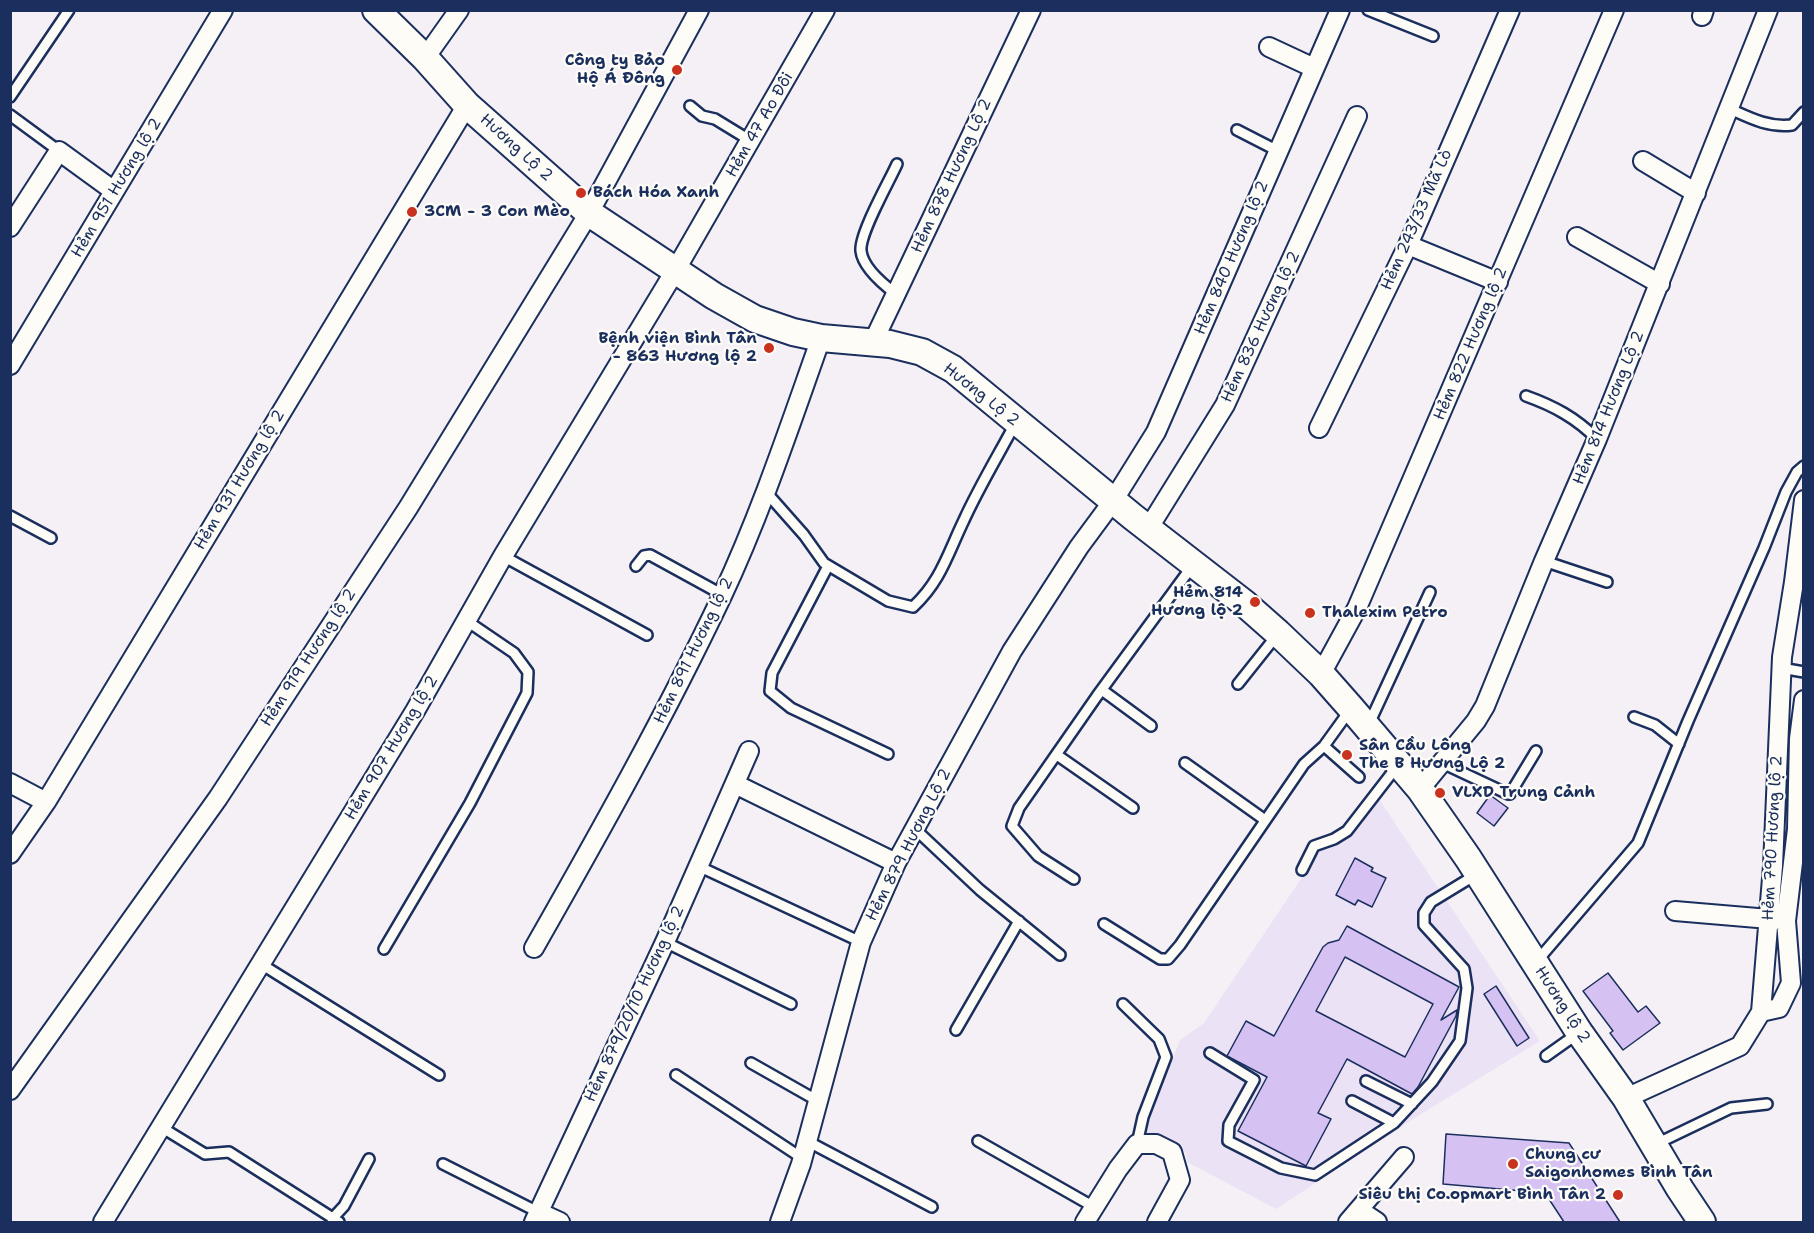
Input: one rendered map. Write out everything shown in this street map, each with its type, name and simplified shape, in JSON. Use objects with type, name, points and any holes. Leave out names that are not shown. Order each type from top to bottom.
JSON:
[{"type":"main road","name":"Hương Lộ 2","points":[[376,10],[425,58],[467,105],[589,213],[714,297],[755,319],[794,332],[821,338],[891,344],[922,352],[953,369],[1278,633],[1321,674],[1420,789]]},
{"type":"main road","name":"Hương lộ 2","points":[[1420,789],[1478,873],[1579,1032],[1626,1098],[1702,1222]]},
{"type":"street","name":"Hẻm 951 Hương lộ 2","points":[[10,365],[223,10]]},
{"type":"street","points":[[425,58],[459,10]]},
{"type":"street","name":"Hẻm 919 Hương lộ 2","points":[[10,1090],[231,778],[408,508],[589,213],[699,10]]},
{"type":"street","name":"Hẻm 47 Ao Đôi","points":[[675,271],[825,10]]},
{"type":"street","name":"Hẻm 878 Hương Lộ 2","points":[[873,342],[1031,10]]},
{"type":"street","name":"Hẻm 840 Hương lộ 2","points":[[1113,501],[1156,432],[1340,10]]},
{"type":"street","name":"Hẻm 243/33 Mã Lò","points":[[1320,428],[1408,245],[1510,10]]},
{"type":"street","name":"Hẻm 822 Hương lộ 2","points":[[1321,674],[1357,608],[1614,10]]},
{"type":"street","name":"Hẻm 814 Hương Lộ 2","points":[[1420,789],[1476,721],[1485,706],[1544,561],[1598,440],[1768,10]]},
{"type":"street","points":[[1269,47],[1314,68]]},
{"type":"street","name":"Hẻm 931 Hương lộ 2","points":[[10,854],[46,802],[467,105]]},
{"type":"street","name":"Hẻm 836 Hương lộ 2","points":[[1149,529],[1226,405],[1357,116]]},
{"type":"street","points":[[10,227],[59,151],[114,191]]},
{"type":"street","points":[[1643,161],[1696,194]]},
{"type":"street","points":[[1577,237],[1660,284]]},
{"type":"street","points":[[1408,245],[1498,282]]},
{"type":"street","name":"Hẻm 907 Hương lộ 2","points":[[103,1222],[415,711],[503,556],[675,271]]},
{"type":"street","name":"Hẻm 891 Hương lộ 2","points":[[534,948],[636,767],[723,595],[766,492],[821,338]]},
{"type":"street","name":"Hẻm 790 Hương lộ 2","points":[[1626,1098],[1740,1046],[1761,1012],[1777,920],[1781,668],[1799,583],[1803,500]]},
{"type":"street","name":"Hẻm 879 Hương Lộ 2","points":[[780,1222],[805,1150],[861,942],[896,864],[1012,651],[1079,547],[1113,501]]},
{"type":"street","points":[[1761,1012],[1779,1008],[1791,983],[1777,920],[1797,829],[1799,739],[1803,700]]},
{"type":"street","name":"Hẻm 879/20/10 Hương lộ 2","points":[[536,1217],[665,942],[749,751]]},
{"type":"street","points":[[10,783],[46,802]]},
{"type":"street","points":[[735,784],[896,864]]},
{"type":"street","points":[[1675,911],[1777,920]]},
{"type":"street","points":[[1090,1215],[1118,1169],[1137,1144],[1156,1144],[1172,1152],[1180,1180],[1157,1222]]},
{"type":"street","points":[[1377,1222],[1353,1216],[1404,1157]]},
{"type":"street","points":[[536,1217],[560,1222]]},
{"type":"lane","points":[[10,97],[69,10]]},
{"type":"lane","points":[[1368,10],[1432,36]]},
{"type":"lane","points":[[690,106],[702,116],[715,119],[751,141]]},
{"type":"lane","points":[[1730,109],[1778,127],[1792,125],[1803,112]]},
{"type":"lane","points":[[10,115],[59,151]]},
{"type":"lane","points":[[1237,130],[1278,151]]},
{"type":"lane","points":[[896,294],[879,281],[861,252],[863,237],[897,164]]},
{"type":"lane","points":[[1526,396],[1550,405],[1581,423],[1598,440]]},
{"type":"lane","points":[[766,492],[824,563],[888,601],[913,607],[928,593],[948,559],[964,520],[1016,422]]},
{"type":"lane","points":[[1535,963],[1638,843],[1786,492],[1803,466]]},
{"type":"lane","points":[[10,516],[51,538]]},
{"type":"lane","points":[[636,566],[644,556],[650,555],[723,595]]},
{"type":"lane","points":[[503,556],[647,635]]},
{"type":"lane","points":[[1544,561],[1607,582]]},
{"type":"lane","points":[[1074,879],[1038,856],[1012,826],[1019,808],[1194,564]]},
{"type":"lane","points":[[828,566],[772,673],[770,691],[791,708],[888,754]]},
{"type":"lane","points":[[1367,729],[1430,592]]},
{"type":"lane","points":[[384,949],[470,803],[526,693],[528,672],[514,653],[467,621]]},
{"type":"lane","points":[[1238,684],[1278,633]]},
{"type":"lane","points":[[1781,668],[1803,672]]},
{"type":"lane","points":[[1102,690],[1151,726]]},
{"type":"lane","points":[[1104,924],[1160,959],[1168,959],[1180,945],[1304,764],[1324,746],[1351,708]]},
{"type":"lane","points":[[1634,717],[1655,725],[1679,744]]},
{"type":"lane","points":[[1324,746],[1359,777]]},
{"type":"lane","points":[[1442,763],[1510,794],[1536,751]]},
{"type":"lane","points":[[1057,755],[1133,808]]},
{"type":"lane","points":[[1185,763],[1265,820]]},
{"type":"lane","points":[[1302,870],[1314,846],[1334,839],[1347,831],[1399,764]]},
{"type":"lane","points":[[914,828],[980,891],[1060,955]]},
{"type":"lane","points":[[698,866],[861,942]]},
{"type":"lane","points":[[1210,1053],[1254,1080],[1229,1125],[1228,1141],[1281,1168],[1315,1175],[1394,1123],[1432,1082],[1460,1041],[1467,988],[1464,969],[1424,925],[1424,913],[1431,902],[1478,873]]},
{"type":"lane","points":[[956,1030],[1019,921]]},
{"type":"lane","points":[[665,942],[791,1004]]},
{"type":"lane","points":[[261,963],[439,1076]]},
{"type":"lane","points":[[1123,1004],[1159,1039],[1166,1057],[1143,1117],[1137,1144]]},
{"type":"lane","points":[[1546,1056],[1579,1032]]},
{"type":"lane","points":[[751,1064],[818,1101]]},
{"type":"lane","points":[[676,1075],[805,1150],[932,1207]]},
{"type":"lane","points":[[1366,1081],[1412,1104]]},
{"type":"lane","points":[[1352,1101],[1394,1123]]},
{"type":"lane","points":[[1654,1145],[1731,1108],[1767,1104]]},
{"type":"lane","points":[[161,1127],[205,1154],[229,1152],[336,1221],[369,1159]]},
{"type":"lane","points":[[978,1141],[1090,1215]]},
{"type":"lane","points":[[443,1164],[536,1217]]},
{"type":"shaded area","points":[[1379,799],[1540,1041],[1418,1116],[1276,1209],[1187,1162],[1186,1153],[1145,1131],[1180,1040],[1204,1023],[1323,846],[1345,838]]},
{"type":"building","points":[[1490,795],[1508,808],[1494,826],[1477,813]]},
{"type":"building","points":[[1355,858],[1373,868],[1371,871],[1386,878],[1372,907],[1358,900],[1355,905],[1336,895]]},
{"type":"building","points":[[1347,926],[1459,987],[1441,1020],[1457,1010],[1456,1016],[1418,1087],[1412,1094],[1347,1059],[1318,1113],[1331,1119],[1306,1166],[1238,1131],[1267,1077],[1227,1056],[1246,1021],[1274,1036],[1323,947],[1339,940]],"holes":[[[1345,957],[1433,1004],[1405,1057],[1316,1011]]]},
{"type":"building","points":[[1608,973],[1638,1012],[1646,1006],[1660,1023],[1623,1050],[1610,1033],[1613,1031],[1583,991]]},
{"type":"building","points":[[1496,986],[1529,1038],[1517,1046],[1484,994]]},
{"type":"building","name":"Chung cư Saigonhomes Bình Tân","points":[[1446,1134],[1569,1143],[1620,1222],[1564,1222],[1545,1193],[1443,1184]]},
{"type":"place","name":"Công ty Bảo Hộ Á Đông","points":[[677,70]]},
{"type":"place","name":"Bách Hóa Xanh","points":[[581,193]]},
{"type":"place","name":"3CM - 3 Con Mèo","points":[[412,212]]},
{"type":"place","name":"Bệnh viện Bình Tân - 863 Hương lộ 2","points":[[769,348]]},
{"type":"place","name":"Hẻm 814 Hương lộ 2","points":[[1255,602]]},
{"type":"place","name":"Thalexim Petro","points":[[1310,613]]},
{"type":"place","name":"Sân Cầu Lông The B Hương Lộ 2","points":[[1347,755]]},
{"type":"place","name":"VLXD Trung Cảnh","points":[[1440,793]]},
{"type":"place","name":"Chung cư Saigonhomes Bình Tân","points":[[1513,1164]]},
{"type":"place","name":"Siêu thị Co.opmart Bình Tân 2","points":[[1618,1195]]}]
